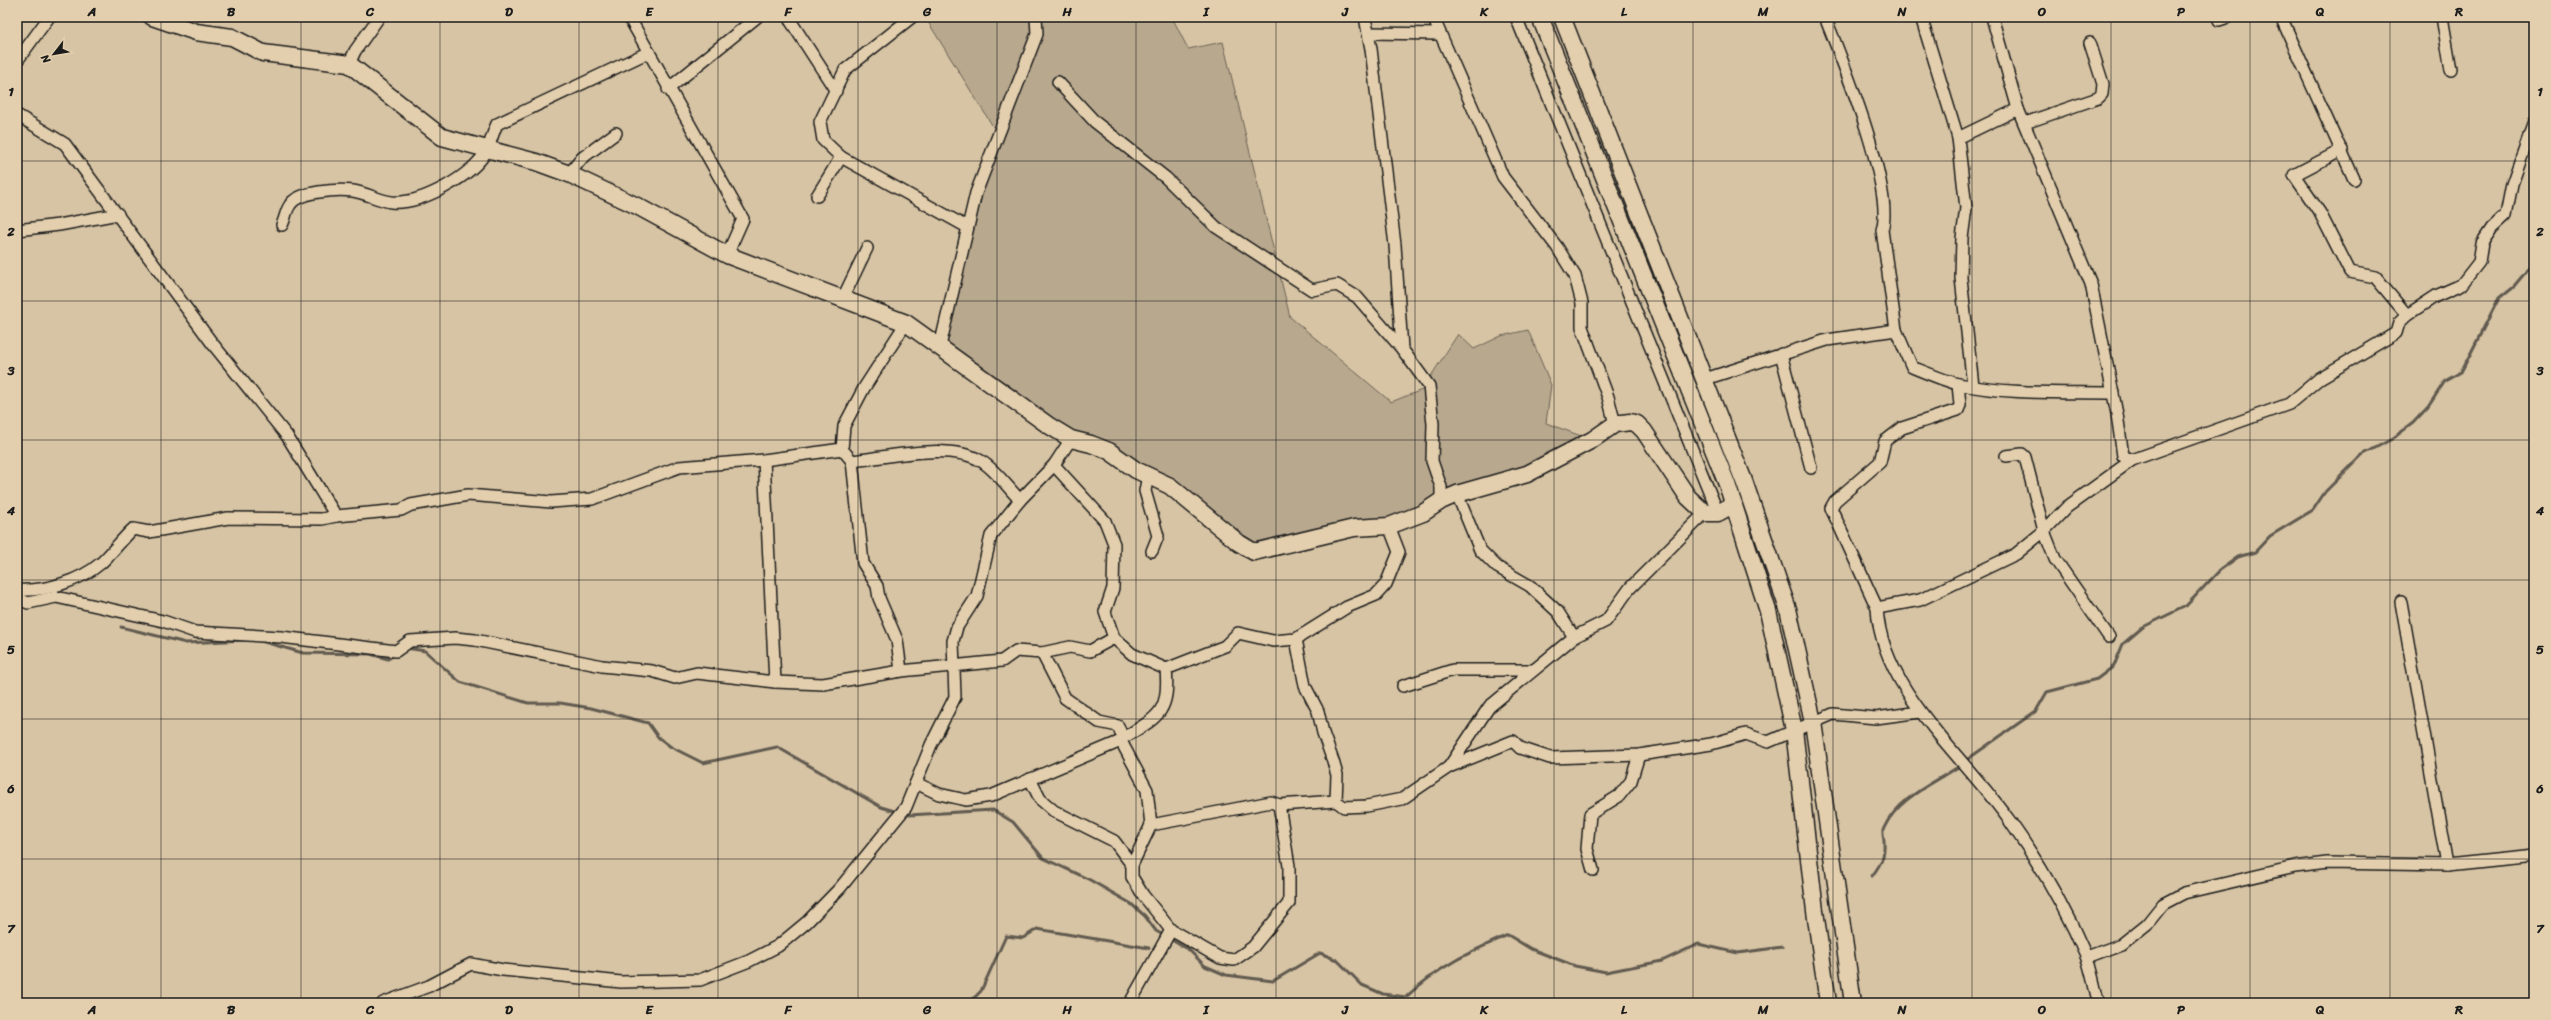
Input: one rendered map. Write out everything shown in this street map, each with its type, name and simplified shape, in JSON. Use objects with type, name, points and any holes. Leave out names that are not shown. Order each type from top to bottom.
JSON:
[{"type":"main road","points":[[152,17],[196,32],[232,37],[263,53],[349,64],[442,137],[536,162],[569,174],[637,206],[727,255],[842,300],[906,323],[1071,439],[1091,444],[1109,451],[1148,475],[1170,486],[1239,543],[1254,552],[1354,528],[1389,526],[1423,512],[1441,501],[1457,494],[1526,474],[1592,440],[1615,424],[1630,422],[1637,424],[1644,431],[1688,497],[1711,513],[1734,504]]},
{"type":"main road","points":[[1540,17],[1734,504],[1768,611],[1794,730],[1815,911],[1828,1003]]},
{"type":"main road","points":[[1562,17],[1744,481],[1788,609],[1813,722],[1853,1003]]},
{"type":"street","points":[[17,60],[49,17]]},
{"type":"street","points":[[349,64],[355,51],[379,17]]},
{"type":"street","points":[[629,17],[668,89],[743,220],[727,255]]},
{"type":"street","points":[[668,89],[757,17]]},
{"type":"street","points":[[788,17],[836,91]]},
{"type":"street","points":[[912,17],[844,70],[836,91],[820,122],[823,140],[841,157],[967,227]]},
{"type":"street","points":[[940,346],[976,193],[995,139],[1037,34],[1036,17]]},
{"type":"street","points":[[1365,17],[1395,245],[1402,349]]},
{"type":"street","points":[[1433,17],[1503,177],[1557,248],[1575,276],[1582,303],[1582,326],[1608,397],[1615,424]]},
{"type":"street","points":[[1450,767],[1489,707],[1574,637],[1606,621],[1630,588],[1711,513],[1516,17]]},
{"type":"street","points":[[1825,17],[1853,87],[1882,186],[1885,222],[1882,230],[1896,330],[1912,367],[1958,384],[1973,386],[2028,393],[2113,393]]},
{"type":"street","points":[[1921,17],[1958,138],[1966,208],[1962,238],[1961,278],[1973,386]]},
{"type":"street","points":[[1992,17],[2018,109],[2026,124],[2091,284],[2113,393],[2123,456],[2132,460]]},
{"type":"street","points":[[2281,17],[2312,89],[2354,178]]},
{"type":"street","points":[[2442,17],[2451,70]]},
{"type":"street","points":[[1368,33],[1440,34]]},
{"type":"street","points":[[2026,124],[2098,98],[2102,94],[2103,84],[2090,43]]},
{"type":"street","points":[[282,225],[290,204],[304,194],[339,190],[354,191],[392,202],[404,202],[447,187],[471,168],[487,150],[497,124],[649,52]]},
{"type":"street","points":[[1058,82],[1096,122],[1166,178],[1216,227],[1312,290],[1337,285],[1358,297],[1402,349],[1429,386],[1433,424],[1432,461],[1441,487],[1441,501]]},
{"type":"street","points":[[1958,138],[2018,109]]},
{"type":"street","points":[[17,115],[65,144],[212,343],[287,436],[336,516]]},
{"type":"street","points":[[1877,608],[1920,600],[2016,554],[2044,531],[2067,507],[2132,460],[2289,404],[2320,378],[2396,333],[2399,323],[2407,315],[2436,296],[2461,285],[2479,262],[2482,242],[2492,228],[2506,214],[2512,184],[2534,122]]},
{"type":"street","points":[[569,174],[582,158],[616,133]]},
{"type":"street","points":[[2342,150],[2294,174],[2320,213],[2350,272],[2375,277],[2407,315]]},
{"type":"street","points":[[817,196],[841,157]]},
{"type":"street","points":[[17,230],[59,225],[118,214]]},
{"type":"street","points":[[842,300],[867,248]]},
{"type":"street","points":[[901,671],[897,640],[879,598],[877,586],[863,563],[852,460],[842,449],[844,426],[864,388],[906,323]]},
{"type":"street","points":[[1705,379],[1827,340],[1896,330]]},
{"type":"street","points":[[1781,354],[1811,468]]},
{"type":"street","points":[[1958,384],[1960,405],[1958,410],[1902,428],[1885,441],[1880,462],[1835,501],[1831,508],[1877,608],[1878,625],[1885,653],[1920,712],[1976,775],[2010,820],[2054,894],[2087,957],[2099,1003]]},
{"type":"street","points":[[383,1003],[429,986],[471,964],[504,970],[621,982],[700,980],[749,961],[778,946],[807,922],[840,888],[903,812],[931,745],[956,697],[953,641],[957,627],[976,596],[991,536],[1020,500],[1054,465],[1071,439]]},
{"type":"street","points":[[17,590],[28,590],[80,578],[102,562],[133,528],[149,532],[228,518],[322,519],[336,516],[401,510],[411,505],[468,495],[551,502],[592,499],[679,467],[764,460],[842,449]]},
{"type":"street","points":[[852,460],[928,452],[957,453],[982,461],[1020,500]]},
{"type":"street","points":[[2006,456],[2022,454],[2025,457],[2044,531],[2063,571],[2109,637]]},
{"type":"street","points":[[764,460],[774,682]]},
{"type":"street","points":[[1054,465],[1105,521],[1114,544],[1113,588],[1105,612],[1114,638],[1132,654],[1166,669],[1225,646],[1238,633],[1273,641],[1296,639],[1346,607],[1376,595],[1386,584],[1399,552],[1389,526]]},
{"type":"street","points":[[1148,475],[1145,491],[1158,536],[1152,551]]},
{"type":"street","points":[[1457,494],[1480,550],[1497,568],[1530,586],[1558,612],[1574,637]]},
{"type":"street","points":[[17,598],[28,603],[56,597],[163,620],[195,632],[281,637],[396,651],[410,641],[462,638],[602,666],[652,671],[675,678],[697,674],[774,682],[823,684],[901,671],[1002,661],[1016,651],[1042,653],[1070,647],[1090,651],[1114,638]]},
{"type":"street","points":[[2401,602],[2447,865]]},
{"type":"street","points":[[1296,639],[1305,686],[1318,711],[1323,733],[1337,775],[1336,801]]},
{"type":"street","points":[[1042,653],[1065,698],[1099,722],[1118,726],[1122,740],[1147,790],[1151,825],[1132,865],[1132,877],[1168,935],[1220,958],[1234,960],[1253,947],[1266,935],[1289,903],[1288,858],[1279,805]]},
{"type":"street","points":[[916,783],[939,794],[966,800],[991,796],[1122,740],[1154,719],[1161,708],[1168,694],[1166,669]]},
{"type":"street","points":[[1403,686],[1453,670],[1533,670]]},
{"type":"street","points":[[1151,825],[1271,802],[1279,805],[1336,801],[1344,807],[1367,806],[1402,799],[1450,767],[1513,740],[1520,748],[1550,758],[1639,755],[1712,744],[1746,734],[1768,742],[1834,714],[1876,718],[1920,712]]},
{"type":"street","points":[[1593,870],[1587,849],[1590,814],[1619,796],[1631,781],[1639,755]]},
{"type":"street","points":[[1030,779],[1040,799],[1049,807],[1114,841],[1132,865]]},
{"type":"street","points":[[2087,957],[2122,944],[2147,924],[2163,904],[2184,893],[2295,867],[2327,863],[2447,865],[2534,856]]},
{"type":"street","points":[[1130,1003],[1168,935]]},
{"type":"shaded area","points":[[925,17],[1172,17],[1188,49],[1223,42],[1290,317],[1391,402],[1422,390],[1458,334],[1474,349],[1501,336],[1528,330],[1551,385],[1546,423],[1592,440],[1423,513],[1266,550],[1183,501],[1102,450],[940,346],[997,133]]},
{"type":"waterway","points":[[1965,761],[2036,711],[2047,692],[2097,679],[2114,666],[2123,644],[2143,627],[2186,606],[2220,570],[2238,557],[2255,552],[2270,536],[2313,510],[2325,492],[2362,455],[2392,439],[2413,423],[2428,407],[2445,381],[2461,372],[2499,298],[2514,286],[2534,262]]},
{"type":"waterway","points":[[121,627],[186,643],[245,640]]},
{"type":"waterway","points":[[257,640],[303,653],[370,654],[388,659],[396,654]]},
{"type":"waterway","points":[[406,648],[425,651],[460,682],[528,703],[560,703],[591,708],[648,723],[658,737],[671,747],[703,763],[777,747],[881,807],[898,812]]},
{"type":"waterway","points":[[1872,876],[1882,859],[1884,846],[1883,831],[1890,817],[1908,799],[1961,765]]},
{"type":"waterway","points":[[903,813],[909,815],[993,810],[1013,822],[1043,858],[1090,880],[1130,903],[1145,916],[1156,931],[1189,950],[1205,966],[1226,975],[1273,981],[1320,953],[1337,960],[1362,985],[1383,994],[1406,997],[1418,986],[1454,961],[1508,935],[1531,949],[1575,966],[1606,972],[1662,961],[1698,944],[1738,953],[1782,947]]},
{"type":"waterway","points":[[969,1003],[981,991],[1006,936],[1023,938],[1037,929],[1149,948]]}]
